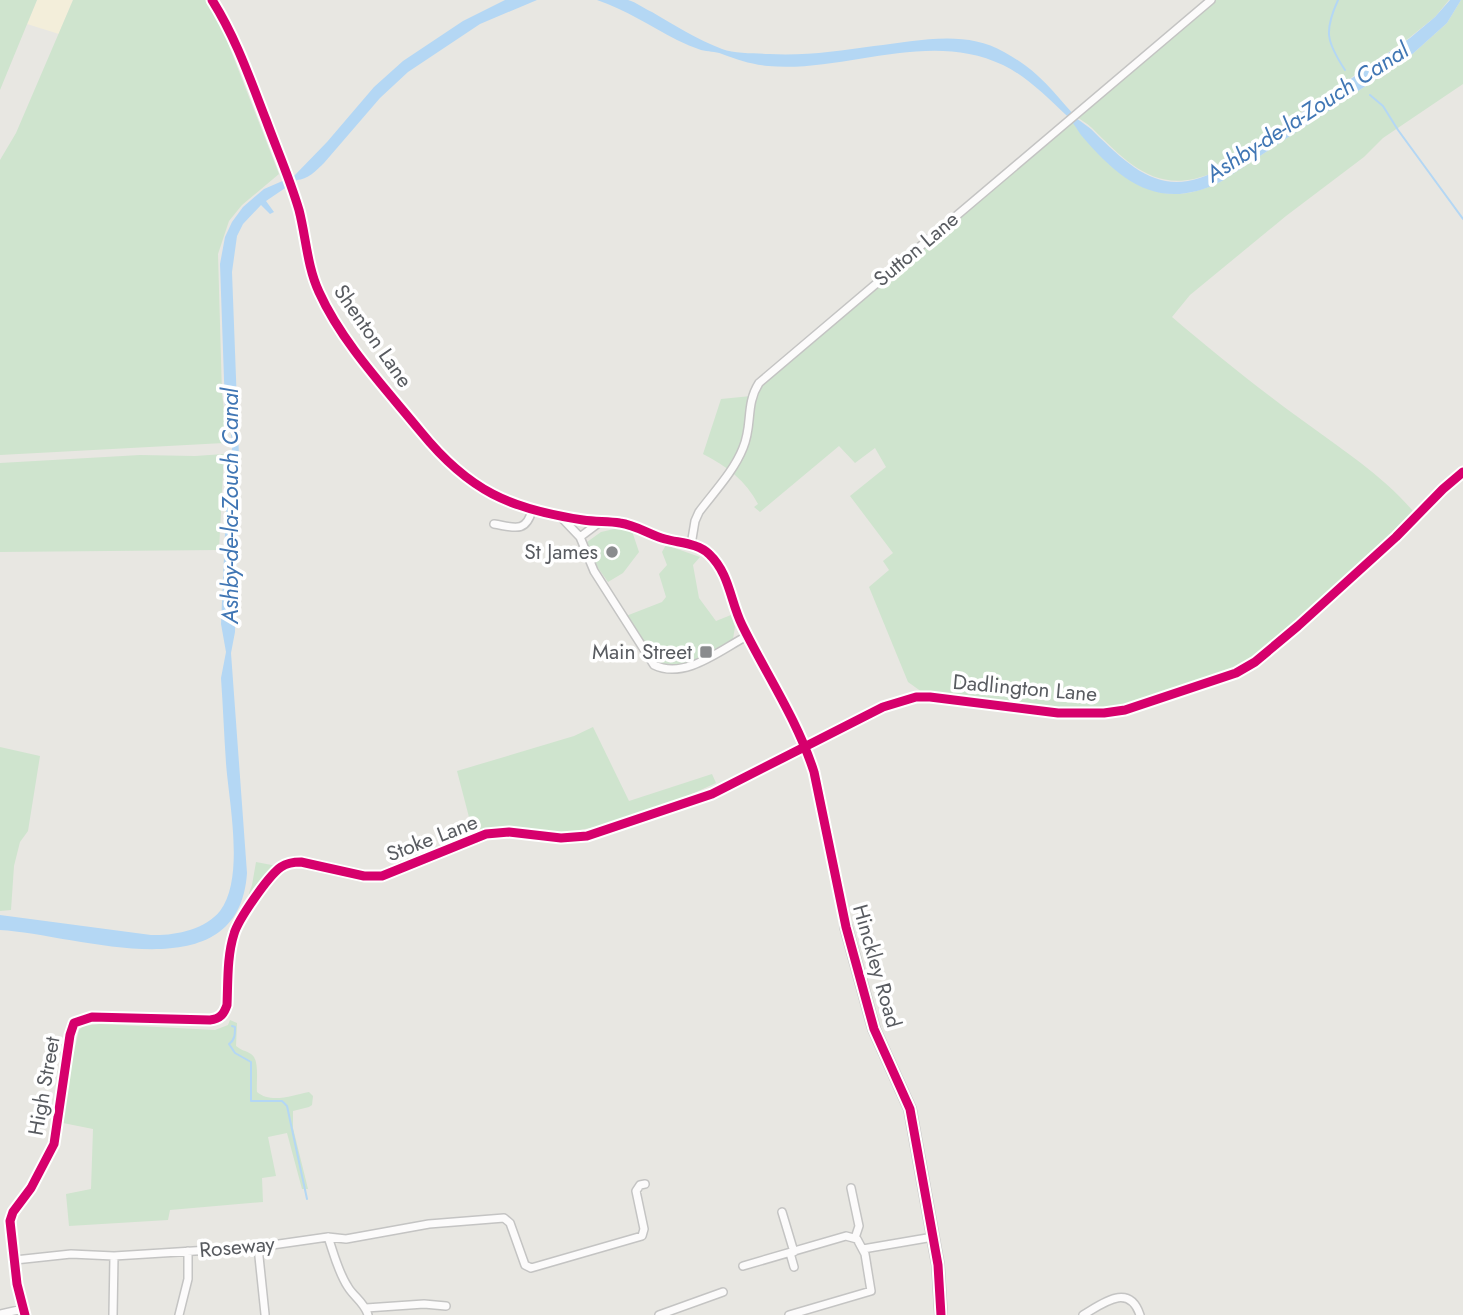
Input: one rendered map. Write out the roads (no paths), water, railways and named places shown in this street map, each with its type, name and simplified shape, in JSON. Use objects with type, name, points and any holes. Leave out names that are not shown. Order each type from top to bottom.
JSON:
[{"type":"street","name":"Shenton Lane","points":[[212,0],[245,64],[286,172],[319,292],[362,358],[421,432],[454,468],[486,492],[532,510],[601,522]]},
{"type":"street","name":"Sutton Lane","points":[[691,545],[699,512],[743,450],[748,433],[751,396],[759,383],[1211,0]]},
{"type":"street","name":"Dadlington Lane","points":[[806,748],[883,707],[916,697],[1081,715],[1125,710],[1236,673],[1255,662],[1298,626],[1463,472]]},
{"type":"street","points":[[494,524],[524,526],[529,521],[532,510]]},
{"type":"street","points":[[559,515],[580,537],[594,571],[654,665],[674,670],[688,667],[747,636],[723,572],[708,553],[691,545],[662,539],[630,525],[601,522],[580,537]]},
{"type":"street","points":[[502,535],[503,526]]},
{"type":"street","name":"Hinckley Road","points":[[747,636],[779,692],[806,748],[814,772],[846,927],[874,1029],[910,1110],[938,1265],[941,1315]]},
{"type":"street","name":"Stoke Lane","points":[[79,1020],[120,1017],[210,1020],[220,1016],[227,1005],[231,945],[235,930],[264,886],[281,867],[288,864],[301,862],[364,876],[382,876],[486,834],[509,832],[561,838],[587,836],[712,794],[806,748]]},
{"type":"street","name":"High Street","points":[[24,1312],[11,1217],[31,1188],[54,1144],[70,1035],[79,1020]]},
{"type":"street","name":"Roseway","points":[[15,1260],[71,1254],[114,1256],[258,1247],[328,1237],[346,1239],[429,1224],[500,1218],[508,1219],[525,1265],[531,1268],[642,1236],[644,1229],[636,1191],[640,1185],[645,1184]]},
{"type":"street","points":[[851,1188],[859,1226],[855,1238]]},
{"type":"street","points":[[782,1212],[794,1267]]},
{"type":"street","points":[[328,1237],[348,1287],[367,1312],[424,1304],[446,1306]]},
{"type":"street","points":[[743,1266],[846,1237],[855,1238],[863,1250],[871,1291],[789,1315]]},
{"type":"street","points":[[863,1250],[933,1237]]},
{"type":"street","points":[[258,1247],[267,1315]]},
{"type":"street","points":[[178,1315],[188,1279],[188,1251]]},
{"type":"street","points":[[113,1315],[114,1256]]},
{"type":"street","points":[[659,1315],[723,1292]]},
{"type":"street","points":[[1083,1315],[1109,1299],[1118,1297],[1130,1300],[1140,1315]]},
{"type":"street","points":[[0,1314],[24,1312]]},
{"type":"water","name":"Ashby-de-la-Zouch Canal","points":[[505,0],[537,0],[480,24],[408,72],[380,98],[318,169],[266,201],[274,212],[270,214],[261,205],[243,224],[237,236],[232,272],[239,457],[235,632],[231,653],[247,873],[237,911],[216,934],[185,946],[149,949],[0,930],[0,915],[151,935],[169,934],[188,931],[214,918],[228,897],[234,860],[221,678],[226,652],[221,624],[228,468],[233,444],[225,408],[220,264],[225,237],[243,207],[264,189],[294,176],[374,87],[403,61],[463,21]]},
{"type":"water","name":"Ashby-de-la-Zouch Canal","points":[[597,0],[631,1],[704,41],[739,53],[809,54],[940,38],[989,45],[1034,73],[1076,117],[1124,160],[1154,178],[1170,182],[1205,176],[1226,165],[1410,38],[1450,0],[1461,0],[1447,23],[1408,58],[1222,181],[1200,190],[1179,194],[1143,188],[1127,179],[1096,152],[1067,116],[1036,87],[1003,65],[975,55],[916,51],[827,64],[768,66],[692,47]]},
{"type":"waterway","name":"Ashby-de-la-Zouch Canal","points":[[1338,0],[1329,36],[1345,70]]},
{"type":"waterway","name":"Ashby-de-la-Zouch Canal","points":[[1370,95],[1383,106],[1463,219]]},
{"type":"waterway","points":[[232,1026],[235,1027],[235,1034],[229,1044],[235,1053],[251,1062],[251,1101],[282,1101],[287,1106],[307,1199]]},
{"type":"place","name":"St James","points":[[612,552]]},
{"type":"place","name":"Main Street","points":[[706,652]]}]
